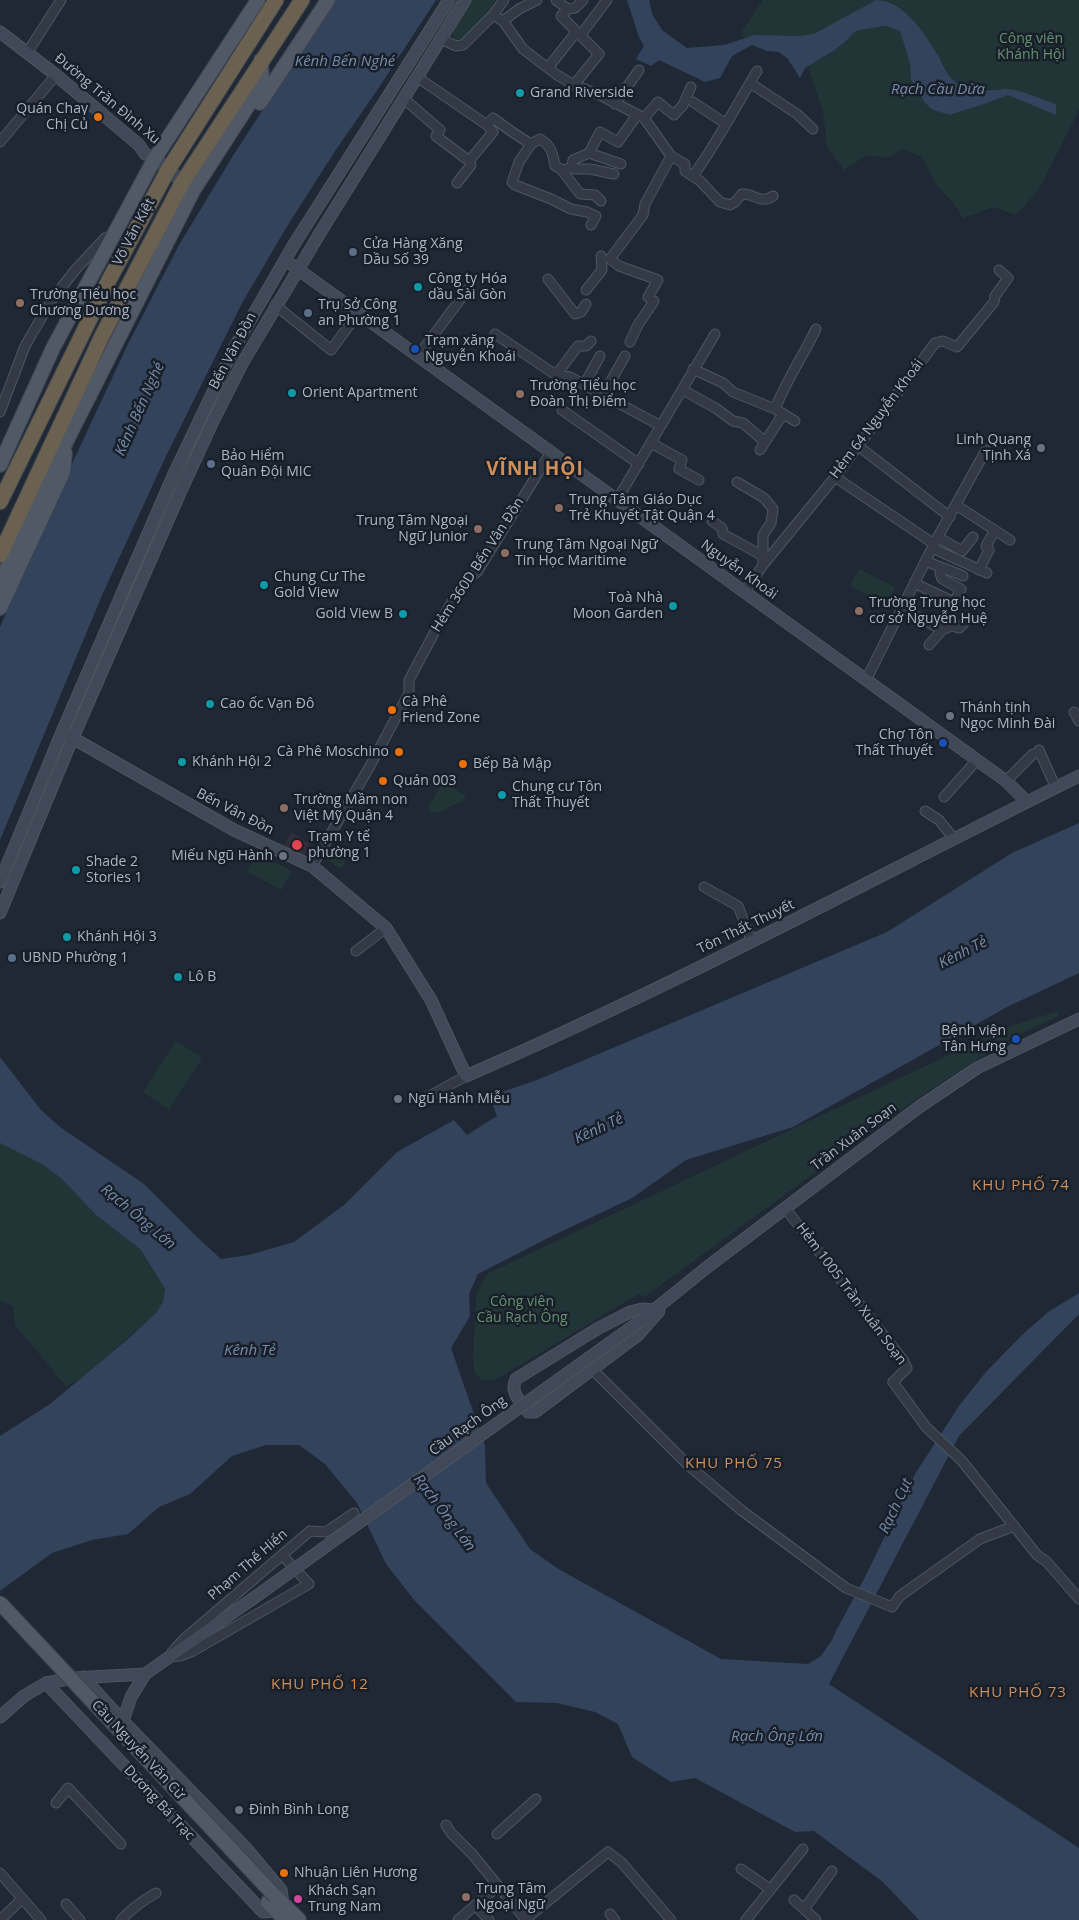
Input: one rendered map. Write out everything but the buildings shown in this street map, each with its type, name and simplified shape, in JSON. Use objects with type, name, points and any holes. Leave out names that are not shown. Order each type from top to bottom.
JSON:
[{"type":"highway","name":"Võ Văn Kiệt","points":[[0,502],[109,280],[168,170],[276,0]]},
{"type":"highway","name":"Võ Văn Kiệt","points":[[0,555],[98,344],[261,60],[302,0]]},
{"type":"main road","name":"Võ Văn Kiệt","points":[[1,459],[53,348],[155,158],[258,0]]},
{"type":"main road","name":"Võ Văn Kiệt","points":[[217,154],[233,144],[328,0]]},
{"type":"main road","name":"Bến Vân Đồn","points":[[0,882],[62,732],[198,422],[233,350],[285,260],[449,0]]},
{"type":"main road","name":"Bến Vân Đồn","points":[[0,913],[176,502],[214,419],[243,362],[275,305],[465,0]]},
{"type":"main road","name":"Đường Trần Ðình Xu","points":[[0,32],[56,75],[139,145],[145,154],[155,158],[188,187]]},
{"type":"main road","name":"Võ Văn Kiệt","points":[[0,583],[188,187],[217,154],[262,84],[261,60]]},
{"type":"main road","name":"Nguyễn Khoái","points":[[285,260],[977,760],[1006,782],[1027,802]]},
{"type":"main road","name":"Võ Văn Kiệt","points":[[0,608],[63,472],[66,442]]},
{"type":"main road","name":"Bến Vân Đồn","points":[[62,732],[234,830],[312,866],[386,928],[431,1000],[466,1076]]},
{"type":"main road","name":"Tôn Thất Thuyết","points":[[466,1076],[543,1043],[752,942],[1079,776]]},
{"type":"main road","name":"Trần Xuân Soạn","points":[[658,1307],[657,1315],[647,1327],[593,1370],[532,1413],[528,1412],[515,1394],[513,1389],[516,1379],[597,1329],[630,1312],[658,1307],[919,1107],[977,1068],[1079,1019]]},
{"type":"main road","name":"Cầu Rạch Ông","points":[[252,1600],[658,1307]]},
{"type":"main road","name":"Phạm Thế Hiển","points":[[145,1674],[252,1600]]},
{"type":"main road","name":"Cầu Nguyễn Văn Cừ","points":[[0,1604],[278,1906]]},
{"type":"main road","name":"Cầu Nguyễn Văn Cừ","points":[[0,1617],[278,1906]]},
{"type":"main road","points":[[0,1717],[24,1696],[46,1683],[83,1677],[145,1674]]},
{"type":"main road","points":[[107,1747],[110,1736],[126,1724],[131,1698],[145,1674]]},
{"type":"main road","name":"Dương Bá Trạc","points":[[83,1677],[245,1847],[281,1890],[278,1906]]},
{"type":"main road","name":"Dương Bá Trạc","points":[[46,1683],[263,1912],[278,1906]]},
{"type":"main road","name":"Dương Bá Trạc","points":[[278,1906],[299,1920]]},
{"type":"street","points":[[27,53],[61,0]]},
{"type":"street","points":[[441,38],[456,46],[462,45],[493,15],[504,0]]},
{"type":"street","points":[[503,21],[519,9],[537,0]]},
{"type":"street","points":[[556,0],[568,9]]},
{"type":"street","points":[[574,85],[599,54],[561,16],[568,9],[575,8],[583,0]]},
{"type":"street","points":[[548,68],[573,36],[583,32],[607,0]]},
{"type":"street","points":[[493,15],[503,21],[524,49],[548,68],[574,85],[598,94],[641,116],[671,156],[684,164],[686,171],[720,202],[726,205],[735,202],[742,194],[746,193],[760,200],[768,200],[773,196]]},
{"type":"street","points":[[615,104],[639,70]]},
{"type":"street","points":[[693,176],[712,149],[757,70]]},
{"type":"street","points":[[0,142],[56,75]]},
{"type":"street","points":[[417,76],[486,124],[492,132],[469,161]]},
{"type":"street","points":[[750,82],[797,114],[813,129]]},
{"type":"street","points":[[563,172],[572,166],[573,160],[589,153],[600,132],[618,142],[641,116],[658,102],[674,115],[683,105],[691,87]]},
{"type":"street","points":[[403,98],[440,130],[436,136],[469,161],[471,165],[457,183]]},
{"type":"street","points":[[693,102],[726,124]]},
{"type":"street","points":[[486,124],[493,118],[530,144]]},
{"type":"street","points":[[591,226],[596,216],[571,209],[551,198],[515,185],[512,182],[530,144],[540,139],[546,142],[553,152],[555,166],[563,172],[580,194],[595,196],[601,201]]},
{"type":"street","points":[[589,153],[621,164]]},
{"type":"street","points":[[586,290],[602,270],[606,258],[643,215],[645,204],[671,156]]},
{"type":"street","points":[[572,166],[575,169],[590,169],[614,174]]},
{"type":"street","points":[[0,412],[25,346],[51,301],[76,269],[105,238],[114,235]]},
{"type":"street","points":[[606,258],[619,266],[658,280],[630,342]]},
{"type":"street","name":"Hẻm 64 Nguyễn Khoái","points":[[745,592],[763,561],[835,476],[935,343],[943,341],[957,347],[994,302],[995,296],[1008,278],[999,270]]},
{"type":"street","points":[[548,279],[575,314],[581,312],[586,304]]},
{"type":"street","points":[[418,356],[468,289]]},
{"type":"street","points":[[275,305],[331,350],[358,312]]},
{"type":"street","points":[[760,450],[779,411],[782,390],[797,367],[816,329]]},
{"type":"street","points":[[495,334],[556,374],[570,377],[661,426]]},
{"type":"street","points":[[617,500],[715,334]]},
{"type":"street","points":[[556,374],[578,346],[586,346],[591,341]]},
{"type":"street","points":[[584,385],[600,356]]},
{"type":"street","points":[[603,395],[625,356]]},
{"type":"street","points":[[693,369],[723,384],[733,392],[779,411],[795,421]]},
{"type":"street","points":[[683,390],[717,409],[729,419],[743,423],[764,441]]},
{"type":"street","points":[[562,410],[639,464]]},
{"type":"street","points":[[651,443],[682,460],[679,469],[699,480]]},
{"type":"street","points":[[857,445],[950,517]]},
{"type":"street","points":[[866,680],[914,583],[986,450]]},
{"type":"street","name":"Hẻm 360D Bến Vân Đồn","points":[[312,866],[370,766],[409,693],[409,680],[440,622],[464,582],[477,572],[551,452]]},
{"type":"street","points":[[835,476],[935,543],[983,572],[989,550],[986,546],[995,530]]},
{"type":"street","points":[[737,482],[764,498],[773,509],[771,523],[763,535],[763,561]]},
{"type":"street","points":[[956,505],[1010,540]]},
{"type":"street","points":[[712,521],[722,528],[723,534],[763,561]]},
{"type":"street","points":[[935,543],[962,551],[973,537]]},
{"type":"street","points":[[926,561],[963,576]]},
{"type":"street","points":[[914,583],[952,606],[961,589],[942,579],[940,574],[942,569]]},
{"type":"street","points":[[902,608],[942,630]]},
{"type":"street","points":[[929,645],[942,630],[952,626],[959,628],[967,620]]},
{"type":"street","points":[[1074,712],[1079,721]]},
{"type":"street","points":[[1006,782],[1036,752],[1056,788]]},
{"type":"street","points":[[944,797],[977,760]]},
{"type":"street","points":[[924,811],[940,820],[954,839]]},
{"type":"street","points":[[704,887],[738,906],[752,942]]},
{"type":"street","points":[[356,951],[386,928]]},
{"type":"street","name":"Tôn Thất Thuyết","points":[[424,1099],[466,1076]]},
{"type":"street","name":"Hẻm 1005 Trần Xuân Soạn","points":[[785,1208],[908,1368],[893,1382],[926,1427],[962,1461],[1014,1526]]},
{"type":"street","points":[[593,1370],[688,1465],[740,1510],[846,1588],[892,1606],[900,1596],[980,1539],[1014,1526],[1079,1600]]},
{"type":"street","name":"Phạm Thế Hiển","points":[[170,1656],[184,1639],[310,1531],[326,1532],[354,1513]]},
{"type":"street","name":"Phạm Thế Hiển","points":[[170,1656],[180,1656],[194,1651],[309,1584],[282,1555]]},
{"type":"street","points":[[56,1803],[68,1788],[121,1844]]},
{"type":"street","points":[[496,1834],[536,1799]]},
{"type":"street","points":[[446,1825],[451,1833],[474,1855],[526,1920],[608,1852],[622,1863],[671,1920]]},
{"type":"street","points":[[746,1920],[803,1849]]},
{"type":"street","points":[[741,1869],[770,1889]]},
{"type":"street","points":[[804,1909],[832,1871]]},
{"type":"street","points":[[0,1873],[41,1920]]},
{"type":"street","points":[[458,1920],[498,1886]]},
{"type":"street","points":[[121,1920],[128,1911],[133,1909],[143,1899],[156,1893]]},
{"type":"street","points":[[1,1920],[22,1899]]},
{"type":"street","points":[[794,1900],[816,1920]]},
{"type":"street","points":[[66,1904],[80,1920]]},
{"type":"street","points":[[475,1904],[488,1920]]},
{"type":"shaded area","name":"Trạm Y tế phường 1","points":[[291,832],[311,844],[303,858],[283,846]]},
{"type":"green space","points":[[470,0],[502,0],[465,41],[454,40],[451,26]]},
{"type":"green space","points":[[763,0],[876,0],[822,32],[805,36],[761,35],[744,38],[742,31]]},
{"type":"green space","name":"Công viên Khánh Hội","points":[[879,0],[1079,0],[1079,111],[1077,110],[1077,114],[1039,189],[1016,215],[994,207],[963,218],[955,205],[935,183],[922,157],[903,149],[887,158],[867,155],[844,170],[827,147],[823,111],[808,66],[838,48],[853,33],[870,28],[889,27],[900,31],[910,64],[911,80],[925,103],[933,110],[951,115],[1008,95],[1056,115],[1055,104],[1008,89],[994,90],[961,86],[952,79],[932,46],[908,15],[885,1]]},
{"type":"green space","points":[[859,569],[895,587],[886,605],[850,586]]},
{"type":"green space","points":[[443,782],[465,795],[465,799],[437,813],[429,811],[429,806]]},
{"type":"green space","points":[[333,845],[349,855],[341,869],[325,858]]},
{"type":"green space","points":[[257,853],[292,871],[281,890],[247,871]]},
{"type":"green space","name":"Công viên Cầu Rạch Ông","points":[[1059,1012],[1058,1016],[999,1045],[912,1102],[644,1297],[638,1294],[495,1380],[482,1380],[475,1373],[473,1360],[476,1297],[487,1274],[1008,1027]]},
{"type":"green space","points":[[176,1041],[202,1058],[169,1109],[143,1092]]},
{"type":"green space","points":[[0,1143],[42,1164],[62,1179],[96,1215],[141,1250],[165,1289],[163,1302],[156,1313],[82,1378],[66,1386],[15,1325],[13,1306],[0,1301]]},
{"type":"water","name":"Kênh Bến Nghé","points":[[335,0],[436,0],[335,151],[286,228],[242,303],[167,454],[103,593],[0,840],[0,627],[48,515],[128,344],[179,245],[234,154]]},
{"type":"water","name":"Rạch Cầu Dừa","points":[[627,0],[649,0],[652,14],[662,30],[687,48],[724,45],[755,35],[799,36],[814,34],[876,0],[887,2],[897,6],[914,21],[949,75],[957,83],[977,89],[1006,89],[1026,93],[1056,104],[1056,115],[1008,95],[950,115],[933,110],[925,103],[911,80],[910,64],[900,31],[886,26],[859,30],[853,33],[835,50],[805,68],[800,78],[788,59],[779,52],[767,51],[752,45],[732,56],[720,78],[705,82],[659,60],[651,66],[636,59],[644,46],[639,37]]},
{"type":"water","points":[[1079,823],[1079,973],[1007,1007],[793,1127],[686,1160],[632,1198],[478,1274],[469,1294],[470,1316],[451,1348],[485,1446],[486,1483],[530,1549],[560,1570],[721,1659],[808,1664],[821,1656],[832,1640],[915,1474],[959,1406],[985,1373],[1022,1335],[1048,1312],[1079,1293],[1079,1314],[959,1436],[829,1684],[1079,1848],[1079,1920],[919,1920],[883,1882],[814,1831],[795,1832],[695,1778],[671,1782],[632,1757],[618,1724],[595,1712],[557,1703],[516,1702],[415,1601],[386,1564],[357,1503],[325,1464],[299,1445],[266,1445],[232,1456],[190,1494],[159,1507],[128,1534],[92,1540],[52,1553],[0,1591],[0,1436],[50,1404],[129,1338],[156,1313],[163,1302],[165,1289],[141,1250],[96,1215],[62,1179],[42,1164],[0,1143],[0,1057],[41,1110],[60,1127],[144,1184],[221,1259],[249,1255],[294,1242],[344,1205],[397,1152],[454,1120],[467,1135],[497,1116],[490,1096],[537,1080],[887,932],[1012,853]]},
{"type":"place","name":"Grand Riverside","points":[[520,93]]},
{"type":"place","name":"Quán Chay Chị Củ","points":[[98,117]]},
{"type":"place","name":"Cửa Hàng Xăng Dầu Số 39","points":[[353,252]]},
{"type":"place","name":"Công ty Hóa dầu Sài Gòn","points":[[418,287]]},
{"type":"place","name":"Trường Tiểu học Chương Dương","points":[[20,303]]},
{"type":"place","name":"Trụ Sở Công an Phường 1","points":[[308,313]]},
{"type":"place","name":"Trạm xăng Nguyễn Khoái","points":[[415,349]]},
{"type":"place","name":"Orient Apartment","points":[[292,393]]},
{"type":"place","name":"Trường Tiểu học Đoàn Thị Điểm","points":[[520,394]]},
{"type":"place","name":"Linh Quang Tịnh Xá","points":[[1041,448]]},
{"type":"place","name":"Bảo Hiểm Quân Đội MIC","points":[[211,464]]},
{"type":"place","name":"Trung Tâm Giáo Dục Trẻ Khuyết Tật Quận 4","points":[[559,508]]},
{"type":"place","name":"Trung Tâm Ngoại Ngữ Junior","points":[[478,529]]},
{"type":"place","name":"Trung Tâm Ngoại Ngữ Tin Học Maritime","points":[[505,553]]},
{"type":"place","name":"Chung Cư The Gold View","points":[[264,585]]},
{"type":"place","name":"Toà Nhà Moon Garden","points":[[673,606]]},
{"type":"place","name":"Trường Trung học cơ sở Nguyễn Huệ","points":[[859,611]]},
{"type":"place","name":"Gold View B","points":[[403,614]]},
{"type":"place","name":"Cao ốc Vạn Đô","points":[[210,704]]},
{"type":"place","name":"Cà Phê Friend Zone","points":[[392,710]]},
{"type":"place","name":"Thánh tịnh Ngọc Minh Đài","points":[[950,716]]},
{"type":"place","name":"Chợ Tôn Thất Thuyết","points":[[943,743]]},
{"type":"place","name":"Cà Phê Moschino","points":[[399,752]]},
{"type":"place","name":"Khánh Hội 2","points":[[182,762]]},
{"type":"place","name":"Bếp Bà Mập","points":[[463,764]]},
{"type":"place","name":"Quán 003","points":[[383,781]]},
{"type":"place","name":"Chung cư Tôn Thất Thuyết","points":[[502,795]]},
{"type":"place","name":"Trường Mầm non Việt Mỹ Quận 4","points":[[284,808]]},
{"type":"place","name":"Trạm Y tế phường 1","points":[[297,845]]},
{"type":"place","name":"Miếu Ngũ Hành","points":[[283,856]]},
{"type":"place","name":"Shade 2 Stories 1","points":[[76,870]]},
{"type":"place","name":"Khánh Hội 3","points":[[67,937]]},
{"type":"place","name":"UBND Phường 1","points":[[12,958]]},
{"type":"place","name":"Lô B","points":[[178,977]]},
{"type":"place","name":"Bệnh viện Tân Hưng","points":[[1016,1039]]},
{"type":"place","name":"Ngũ Hành Miễu","points":[[398,1099]]},
{"type":"place","name":"Đình Bình Long","points":[[239,1810]]},
{"type":"place","name":"Nhuận Liên Hương","points":[[284,1873]]},
{"type":"place","name":"Trung Tâm Ngoại Ngữ","points":[[466,1897]]},
{"type":"place","name":"Khách Sạn Trung Nam","points":[[298,1899]]},
{"type":"district","name":"VĨNH HỘI","points":[[535,470]]},
{"type":"district","name":"KHU PHỐ 74","points":[[1021,1186]]},
{"type":"district","name":"KHU PHỐ 75","points":[[734,1464]]},
{"type":"district","name":"KHU PHỐ 12","points":[[320,1685]]},
{"type":"district","name":"KHU PHỐ 73","points":[[1018,1693]]},
{"type":"water label","name":"Kênh Tẻ","points":[[963,953]]},
{"type":"water label","name":"Kênh Tẻ","points":[[599,1129]]},
{"type":"water label","name":"Rạch Ông Lớn","points":[[138,1217]]},
{"type":"water label","name":"Kênh Tẻ","points":[[250,1351]]},
{"type":"water label","name":"Rạch Cụt","points":[[896,1506]]},
{"type":"water label","name":"Rạch Ông Lớn","points":[[444,1513]]},
{"type":"water label","name":"Rạch Ông Lớn","points":[[777,1737]]}]
